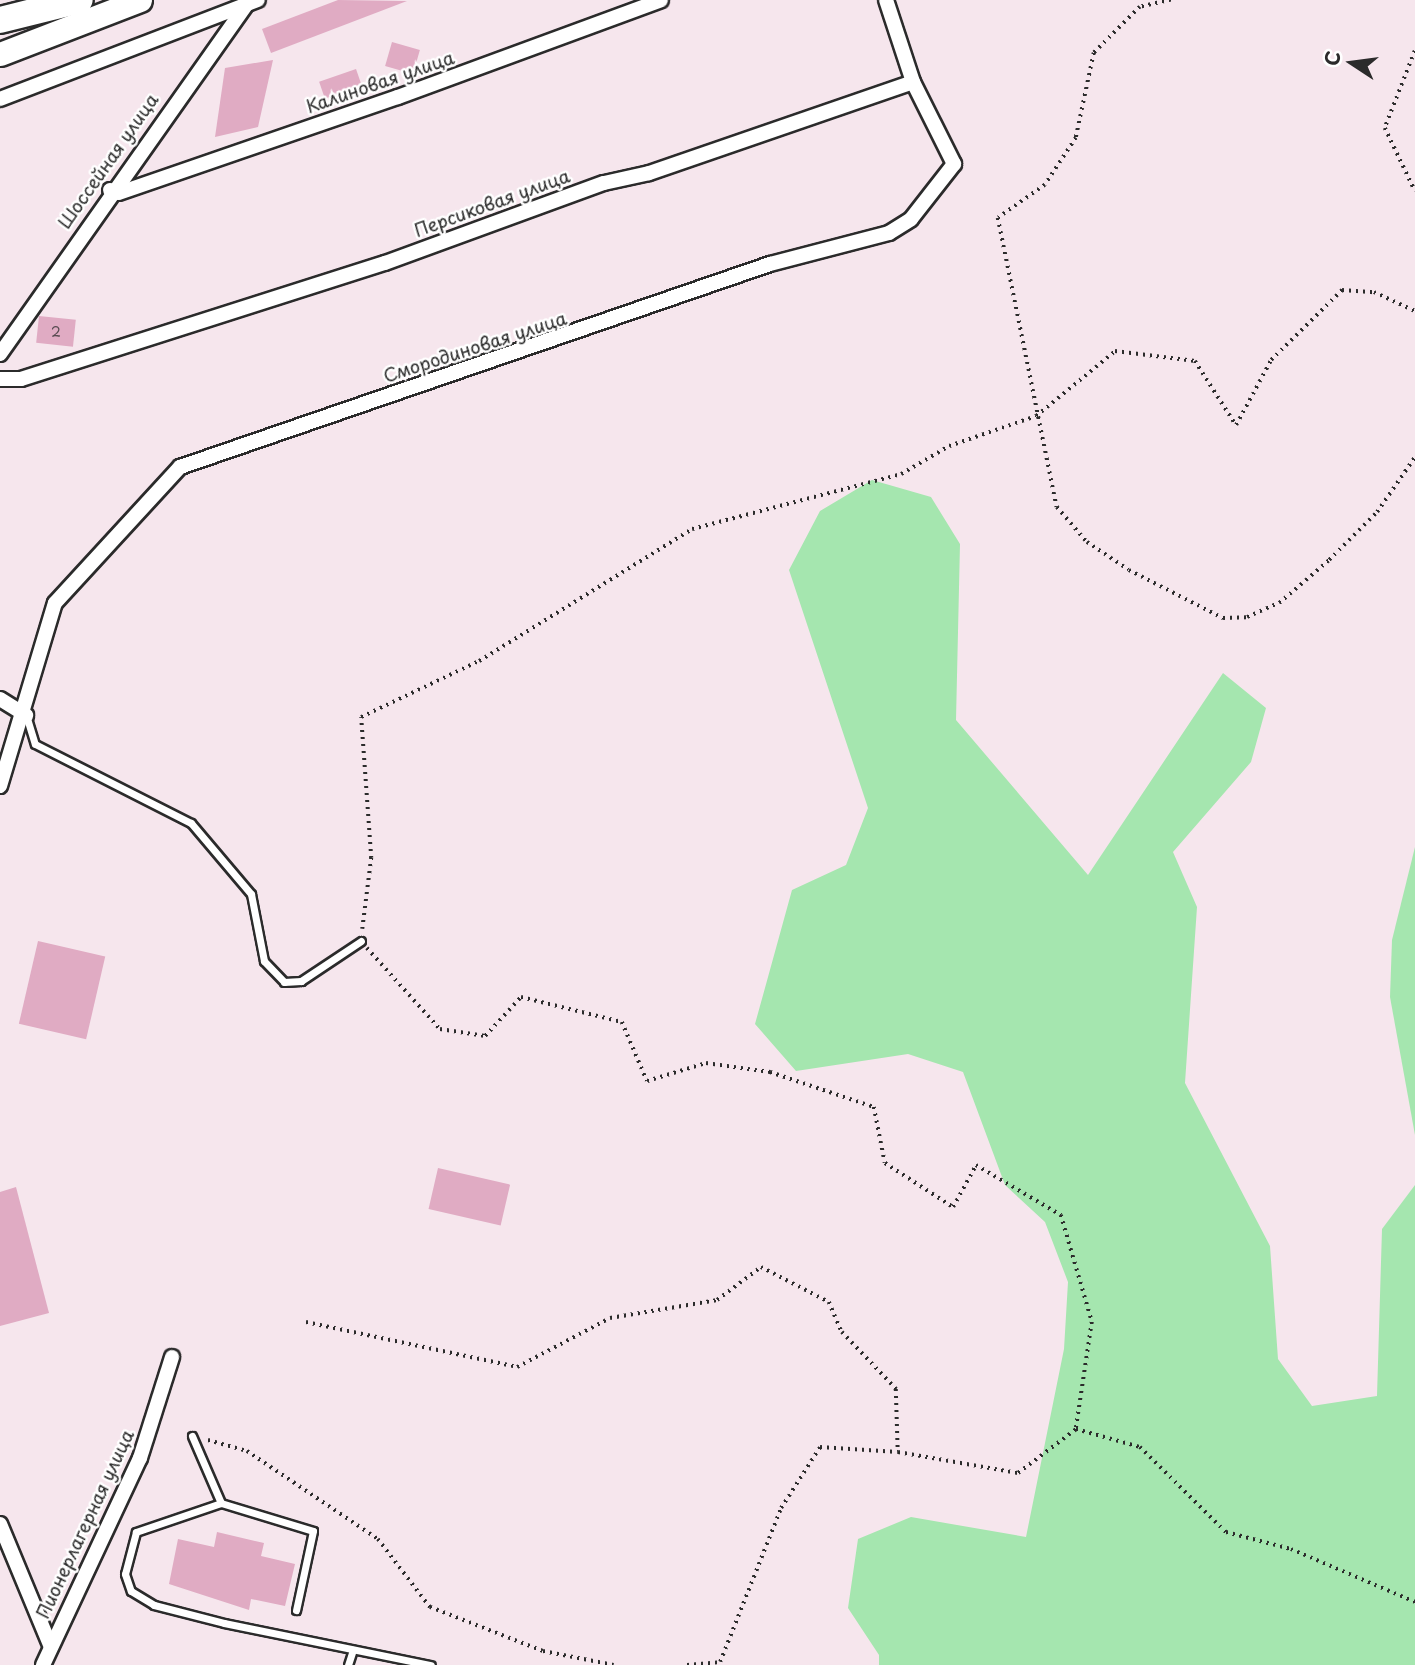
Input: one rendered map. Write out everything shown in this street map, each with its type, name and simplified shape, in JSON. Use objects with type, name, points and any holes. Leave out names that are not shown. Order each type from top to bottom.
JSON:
[{"type":"highway","points":[[0,20],[80,0]]},
{"type":"main road","points":[[0,54],[140,0]]},
{"type":"street","name":"Калиновая улица","points":[[110,190],[119,193],[398,97],[661,0]]},
{"type":"street","points":[[886,0],[913,82]]},
{"type":"street","name":"Шоссейная улица","points":[[0,354],[110,190],[252,2]]},
{"type":"street","points":[[0,99],[252,2]]},
{"type":"street","name":"Персиковая улица","points":[[0,379],[21,379],[385,263],[913,82]]},
{"type":"street","name":"Смородиновая улица","points":[[26,715],[55,603],[180,467],[770,264],[889,233],[911,219],[954,164],[913,82]]},
{"type":"street","points":[[0,699],[26,715],[0,786]]},
{"type":"street","name":"Пионерлагерная улица","points":[[43,1665],[50,1645],[140,1458],[172,1357]]},
{"type":"street","points":[[0,1524],[50,1645]]},
{"type":"lane","points":[[26,715],[35,744],[191,823],[251,894],[264,961],[284,982],[301,981],[361,941]]},
{"type":"lane","points":[[192,1436],[221,1503]]},
{"type":"lane","points":[[296,1610],[313,1531],[221,1503],[136,1532],[125,1574],[131,1591],[154,1605],[431,1665]]},
{"type":"lane","points":[[348,1665],[353,1650]]},
{"type":"path","points":[[1171,0],[1140,7],[1094,53],[1076,138],[1045,184],[998,218],[1036,416],[1057,507],[1087,542],[1223,618],[1247,617],[1279,603],[1377,512],[1415,457]]},
{"type":"path","points":[[1415,51],[1385,128],[1415,191]]},
{"type":"path","points":[[687,1665],[720,1662],[781,1508],[820,1447],[898,1452],[1018,1472],[1076,1429],[1092,1322],[1061,1215],[976,1165],[953,1207],[885,1163],[874,1107],[771,1072],[705,1063],[647,1081],[622,1022],[521,997],[485,1036],[440,1028],[361,941],[371,858],[360,717],[479,661],[692,528],[901,474],[949,446],[1036,416],[1115,351],[1195,361],[1236,425],[1271,360],[1342,290],[1374,292],[1415,311]]},
{"type":"path","points":[[306,1322],[517,1367],[610,1318],[716,1300],[761,1267],[829,1302],[842,1332],[896,1389],[898,1452]]},
{"type":"path","points":[[1076,1429],[1140,1447],[1226,1532],[1291,1549],[1415,1602]]},
{"type":"path","points":[[192,1436],[247,1451],[378,1539],[430,1607],[543,1651],[614,1665]]},
{"type":"green space","points":[[872,480],[931,497],[960,544],[956,720],[1088,875],[1223,673],[1266,708],[1251,762],[1173,852],[1197,907],[1185,1083],[1270,1246],[1278,1359],[1312,1406],[1377,1396],[1382,1229],[1415,1185],[1415,1665],[879,1665],[879,1655],[848,1608],[858,1539],[911,1517],[1026,1537],[1064,1349],[1068,1282],[1045,1222],[1005,1185],[963,1072],[908,1054],[796,1071],[755,1024],[792,890],[846,865],[868,808],[789,570],[820,511]]},
{"type":"green space","points":[[1415,847],[1415,1135],[1390,997],[1392,940]]},
{"type":"building","points":[[338,0],[407,1],[271,53],[262,29]]},
{"type":"building","points":[[392,42],[420,50],[413,74],[385,66]]},
{"type":"building","points":[[273,60],[258,127],[215,137],[225,68]]},
{"type":"building","points":[[356,69],[362,86],[325,99],[319,82]]},
{"type":"building","points":[[39,316],[76,320],[73,347],[36,343]]},
{"type":"building","points":[[38,941],[105,957],[86,1039],[19,1024]]},
{"type":"building","points":[[438,1168],[510,1185],[501,1226],[429,1209]]},
{"type":"building","points":[[16,1187],[49,1313],[0,1326],[0,1192]]},
{"type":"building","points":[[217,1532],[264,1543],[261,1556],[295,1564],[285,1606],[251,1599],[249,1610],[169,1584],[178,1539],[214,1547]]}]
